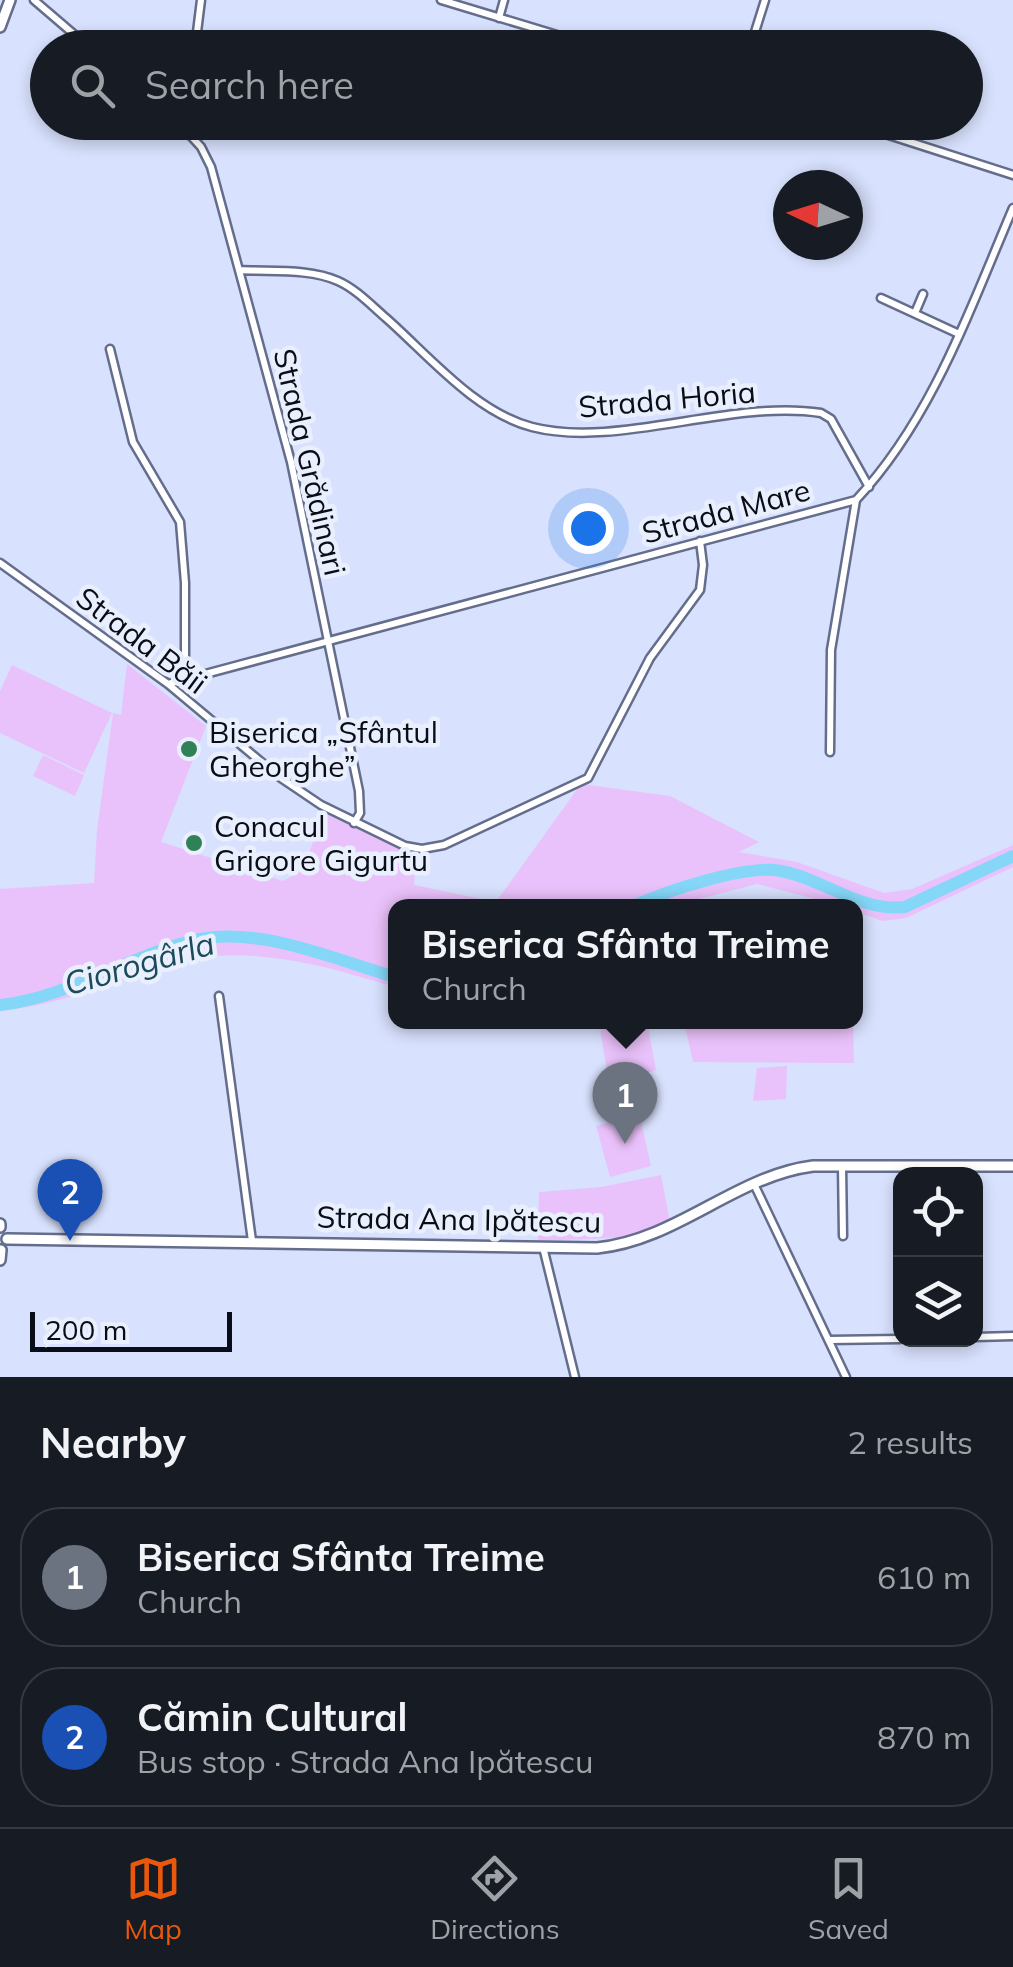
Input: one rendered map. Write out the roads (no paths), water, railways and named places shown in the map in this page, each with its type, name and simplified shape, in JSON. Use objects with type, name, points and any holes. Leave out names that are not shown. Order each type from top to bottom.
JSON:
[{"type":"main road","points":[[0,27],[10,0]]},
{"type":"main road","name":"Strada Ana Ipătescu","points":[[7,1239],[597,1248],[643,1240],[753,1183],[790,1169],[1013,1166]]},
{"type":"main road","points":[[0,1226],[7,1239],[0,1260]]},
{"type":"street","points":[[34,0],[69,30]]},
{"type":"street","points":[[198,30],[200,0]]},
{"type":"street","points":[[441,0],[539,30]]},
{"type":"street","points":[[499,18],[504,0]]},
{"type":"street","points":[[756,30],[765,0]]},
{"type":"street","name":"Strada Grădinari","points":[[194,140],[207,157],[291,462],[360,791],[360,814],[354,824]]},
{"type":"street","points":[[904,140],[1013,175]]},
{"type":"street","name":"Strada Mare","points":[[168,684],[856,500],[908,432],[959,334],[1013,208]]},
{"type":"street","name":"Strada Horia","points":[[239,270],[314,274],[336,280],[363,298],[483,403],[534,427],[589,430],[721,414],[821,412],[831,419],[868,487]]},
{"type":"street","points":[[915,313],[923,294]]},
{"type":"street","points":[[881,298],[959,334]]},
{"type":"street","points":[[110,349],[132,442],[180,522],[186,583],[185,679]]},
{"type":"street","points":[[830,752],[832,650],[856,500]]},
{"type":"street","name":"Strada Băii","points":[[0,563],[168,684],[278,776],[354,824],[405,846],[422,849],[444,845],[588,778],[658,644],[700,590],[704,565],[700,541]]},
{"type":"street","points":[[220,996],[252,1241]]},
{"type":"street","points":[[842,1166],[843,1236]]},
{"type":"street","points":[[753,1183],[846,1377]]},
{"type":"street","points":[[543,1248],[575,1377]]},
{"type":"street","points":[[983,1337],[1013,1336]]},
{"type":"street","points":[[829,1340],[893,1338]]},
{"type":"waterway","name":"Ciorogârla","points":[[863,902],[905,907],[1013,856]]},
{"type":"waterway","name":"Ciorogârla","points":[[651,899],[707,880],[766,870],[797,875],[855,899]]},
{"type":"waterway","name":"Ciorogârla","points":[[0,1005],[49,994],[167,948],[216,937],[268,940],[388,975]]},
{"type":"place","name":"Biserica „Sfântul Gheorghe”","points":[[189,749]]},
{"type":"place","name":"Conacul Grigore Gigurtu","points":[[194,843]]},
{"type":"place","name":"Biserica Sfânta Treime","points":[[625,1144]]},
{"type":"place","name":"Cămin Cultural","points":[[70,1241]]}]
